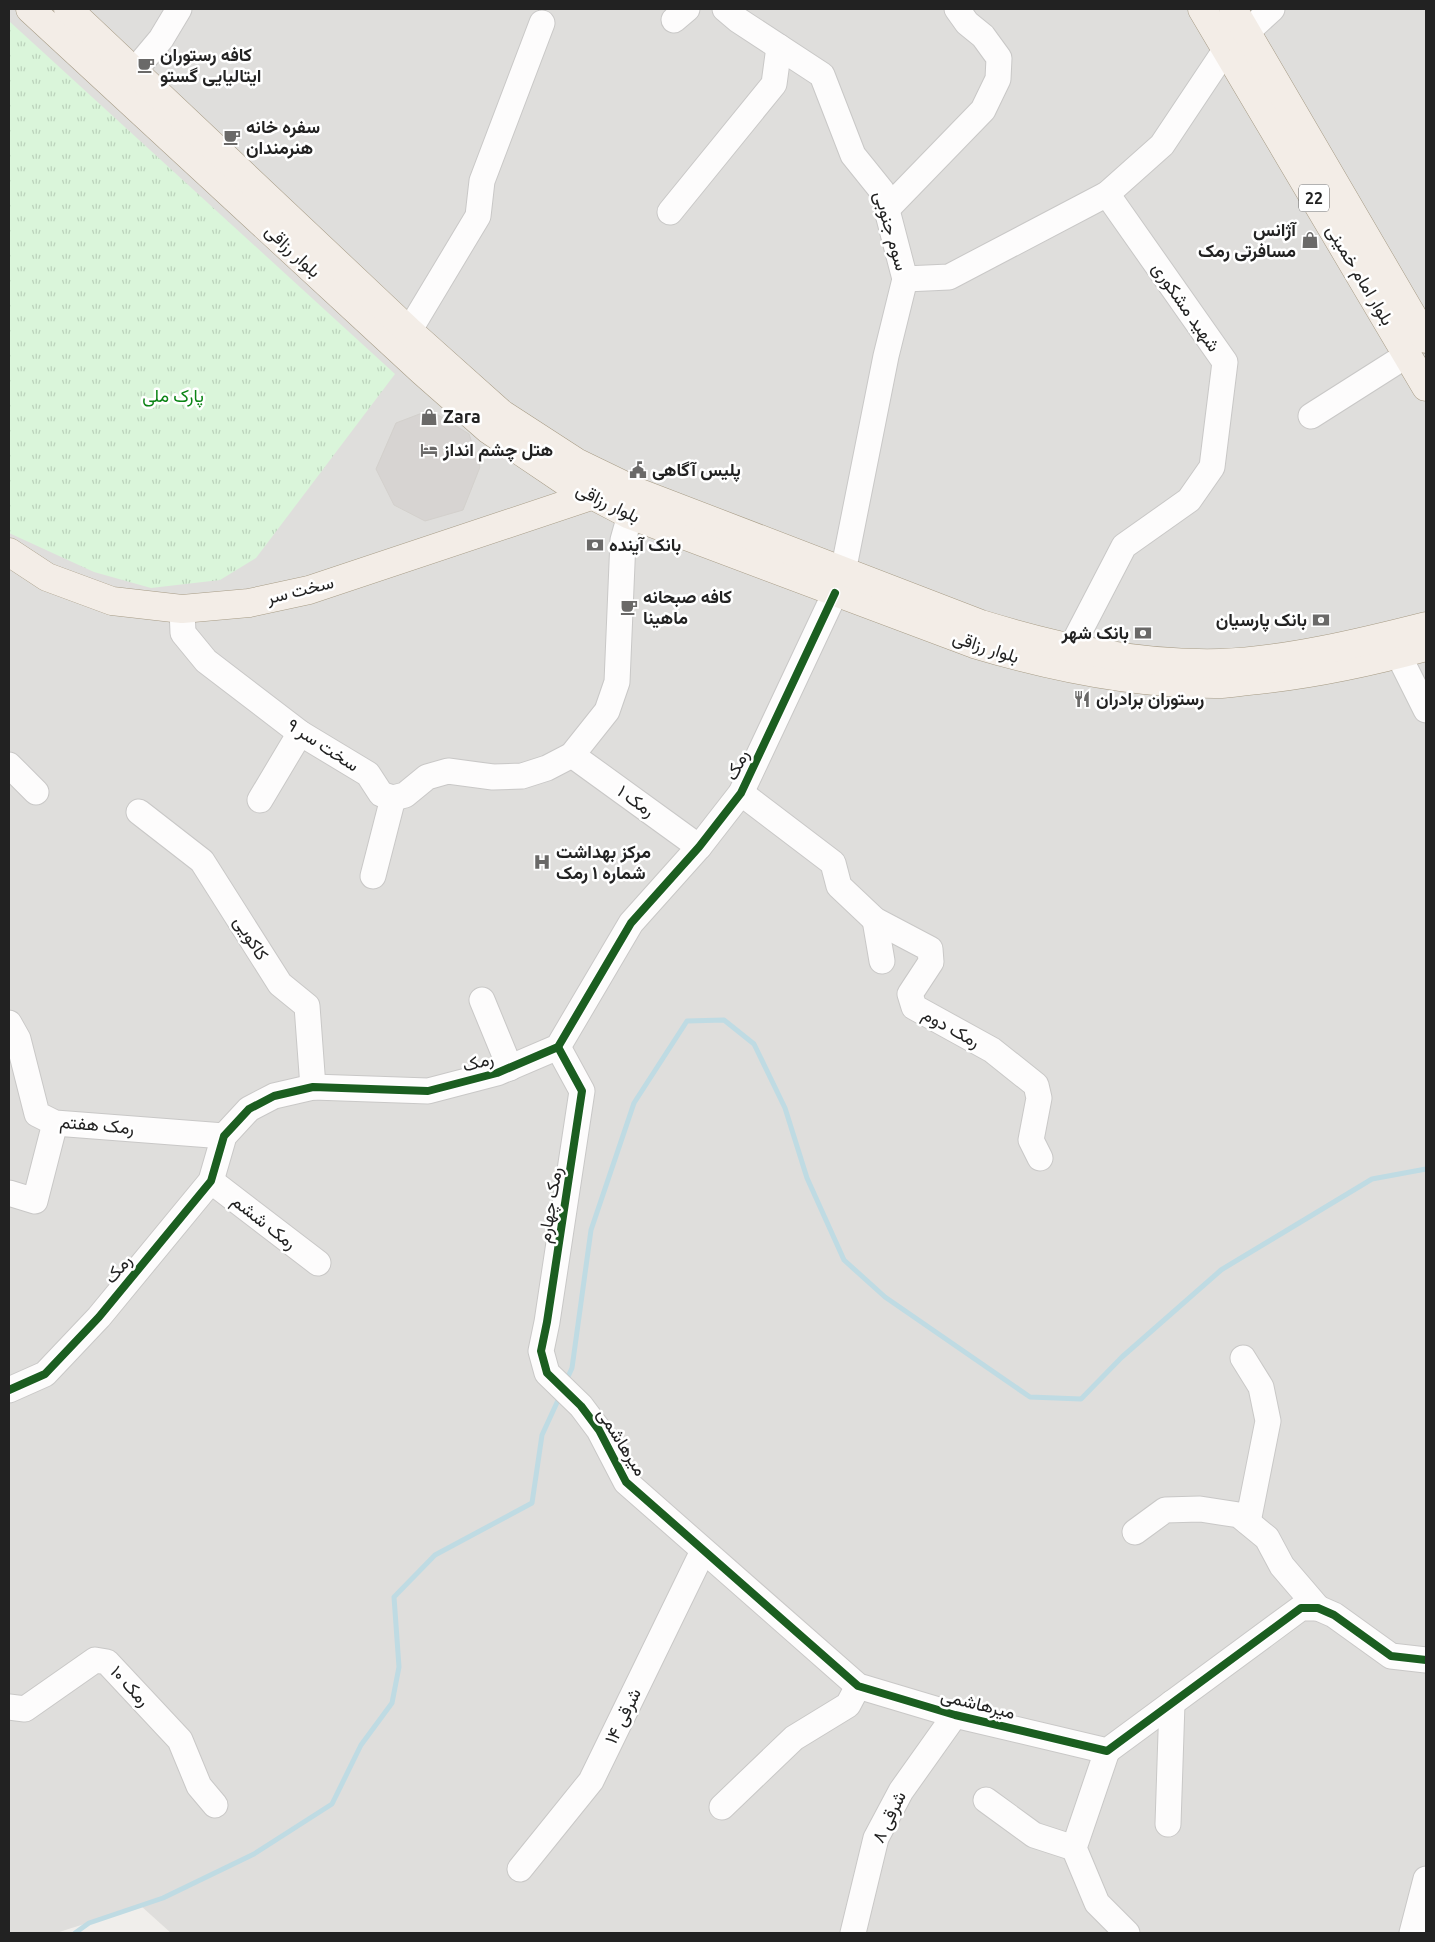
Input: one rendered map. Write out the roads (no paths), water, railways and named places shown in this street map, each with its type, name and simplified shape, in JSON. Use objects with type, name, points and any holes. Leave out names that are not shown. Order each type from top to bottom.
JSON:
[{"type":"main road","name":"بلوار رزاقی","points":[[30,9],[422,371],[489,430],[563,480],[595,485],[635,504],[839,582],[974,644],[1029,660],[1086,672],[1153,682],[1222,684],[1287,677],[1426,647]]},
{"type":"main road","name":"بلوار رزاقی","points":[[68,9],[135,70],[409,331],[502,414],[576,462],[595,485]]},
{"type":"main road","name":"بلوار امام خمینی","points":[[1202,9],[1414,342]]},
{"type":"main road","name":"بلوار امام خمینی","points":[[1240,20],[1414,342],[1426,387]]},
{"type":"main road","name":"سخت سر","points":[[9,552],[47,578],[112,602],[182,609],[249,603],[309,590],[595,485]]},
{"type":"main road","name":"بلوار رزاقی","points":[[839,582],[1034,640],[1071,648],[1155,661],[1221,663],[1284,656],[1426,626]]},
{"type":"street","points":[[135,70],[161,39],[179,9]]},
{"type":"street","name":"سوم جنوبی","points":[[725,9],[738,20],[822,75],[853,155],[882,191],[905,279]]},
{"type":"street","points":[[887,209],[983,110],[998,79],[1000,58],[983,36],[967,23],[957,9]]},
{"type":"street","points":[[1240,20],[1272,9]]},
{"type":"street","points":[[409,331],[478,216],[482,181],[542,23]]},
{"type":"street","points":[[670,212],[774,84],[779,47]]},
{"type":"street","points":[[839,582],[884,365],[905,279],[949,277],[1107,194],[1162,145],[1226,49]]},
{"type":"street","name":"شهید مشکوری","points":[[1071,648],[1124,546],[1189,500],[1212,467],[1225,362],[1107,194]]},
{"type":"street","points":[[1311,416],[1414,342]]},
{"type":"street","points":[[373,876],[393,798],[405,795],[427,777],[448,771],[493,777],[522,776],[547,768],[572,755],[607,711],[617,682],[623,540],[635,504]]},
{"type":"street","name":"رمک","points":[[9,1390],[45,1374],[99,1317],[211,1181],[224,1136],[248,1109],[274,1096],[313,1087],[428,1091],[498,1073],[558,1048],[631,923],[699,848],[741,793],[839,582]]},
{"type":"street","name":"سخت سر ۹","points":[[182,609],[183,633],[206,661],[300,733],[368,774],[382,794],[393,798]]},
{"type":"street","points":[[1398,654],[1426,710]]},
{"type":"street","points":[[260,800],[300,733]]},
{"type":"street","name":"رمک ۱","points":[[572,755],[699,848]]},
{"type":"street","points":[[9,765],[36,792]]},
{"type":"street","name":"رمک دوم","points":[[741,793],[833,863],[839,886],[875,920],[930,949],[932,962],[910,994],[914,1007],[992,1050],[1036,1085],[1039,1098],[1031,1140],[1040,1158]]},
{"type":"street","name":"کاکویی","points":[[139,812],[202,861],[280,984],[308,1006],[313,1087]]},
{"type":"street","points":[[875,920],[882,961]]},
{"type":"street","points":[[482,1000],[510,1068]]},
{"type":"street","name":"رمک هفتم","points":[[9,1023],[18,1040],[37,1114],[55,1123],[224,1136]]},
{"type":"street","name":"رمک چهارم","points":[[547,1373],[541,1351],[582,1091],[558,1048]]},
{"type":"street","points":[[9,1193],[34,1201],[55,1123]]},
{"type":"street","name":"رمک ششم","points":[[211,1181],[318,1263]]},
{"type":"street","points":[[1243,1358],[1261,1387],[1268,1421],[1248,1522]]},
{"type":"street","name":"میرهاشمی","points":[[547,1373],[581,1406],[599,1430],[626,1482],[858,1686],[955,1715],[1107,1750]]},
{"type":"street","points":[[1135,1532],[1165,1510],[1200,1509],[1239,1515],[1267,1538],[1282,1566],[1318,1608]]},
{"type":"street","name":"شرقی ۱۴","points":[[520,1869],[591,1781],[703,1550]]},
{"type":"street","points":[[1127,1933],[1098,1903],[1074,1848],[1107,1750],[1301,1608],[1318,1608],[1334,1615],[1390,1656],[1426,1660]]},
{"type":"street","name":"رمک ۱۰","points":[[9,1706],[25,1709],[95,1660],[107,1662],[180,1740],[199,1786],[215,1805]]},
{"type":"street","points":[[722,1808],[794,1738],[848,1705],[858,1686]]},
{"type":"street","points":[[1168,1824],[1172,1702]]},
{"type":"street","name":"شرقی ۸","points":[[853,1933],[876,1838],[901,1791],[955,1715]]},
{"type":"street","points":[[986,1800],[1034,1835],[1074,1848]]},
{"type":"street","points":[[1412,1933],[1426,1879]]},
{"type":"waterway","points":[[566,1381],[572,1368],[591,1230],[634,1103],[687,1021],[724,1020],[754,1044],[785,1108],[807,1178],[844,1260],[885,1297],[1030,1397],[1081,1399],[1122,1357],[1221,1270],[1372,1179],[1426,1169]]},
{"type":"waterway","points":[[75,1933],[89,1923],[163,1898],[254,1854],[332,1804],[361,1745],[392,1703],[399,1667],[394,1597],[435,1555],[532,1503],[542,1435],[560,1396]]},
{"type":"place","name":"کافه رستوران ایتالیایی گستو","points":[[146,65]]},
{"type":"place","name":"سفره خانه هنرمندان","points":[[232,137]]},
{"type":"place","name":"آژانس مسافرتی رمک","points":[[1310,240]]},
{"type":"place","name":"Zara","points":[[429,417]]},
{"type":"place","name":"هتل چشم انداز","points":[[429,450]]},
{"type":"place","name":"پلیس آگاهی","points":[[638,470]]},
{"type":"place","name":"بانک آینده","points":[[595,545]]},
{"type":"place","name":"کافه صبحانه ماهینا","points":[[629,607]]},
{"type":"place","name":"بانک پارسیان","points":[[1321,620]]},
{"type":"place","name":"بانک شهر","points":[[1143,633]]},
{"type":"place","name":"رستوران برادران","points":[[1082,699]]},
{"type":"place","name":"مرکز بهداشت شماره ۱ رمک","points":[[542,862]]},
{"type":"park label","name":"پارک ملی","points":[[173,396]]}]
